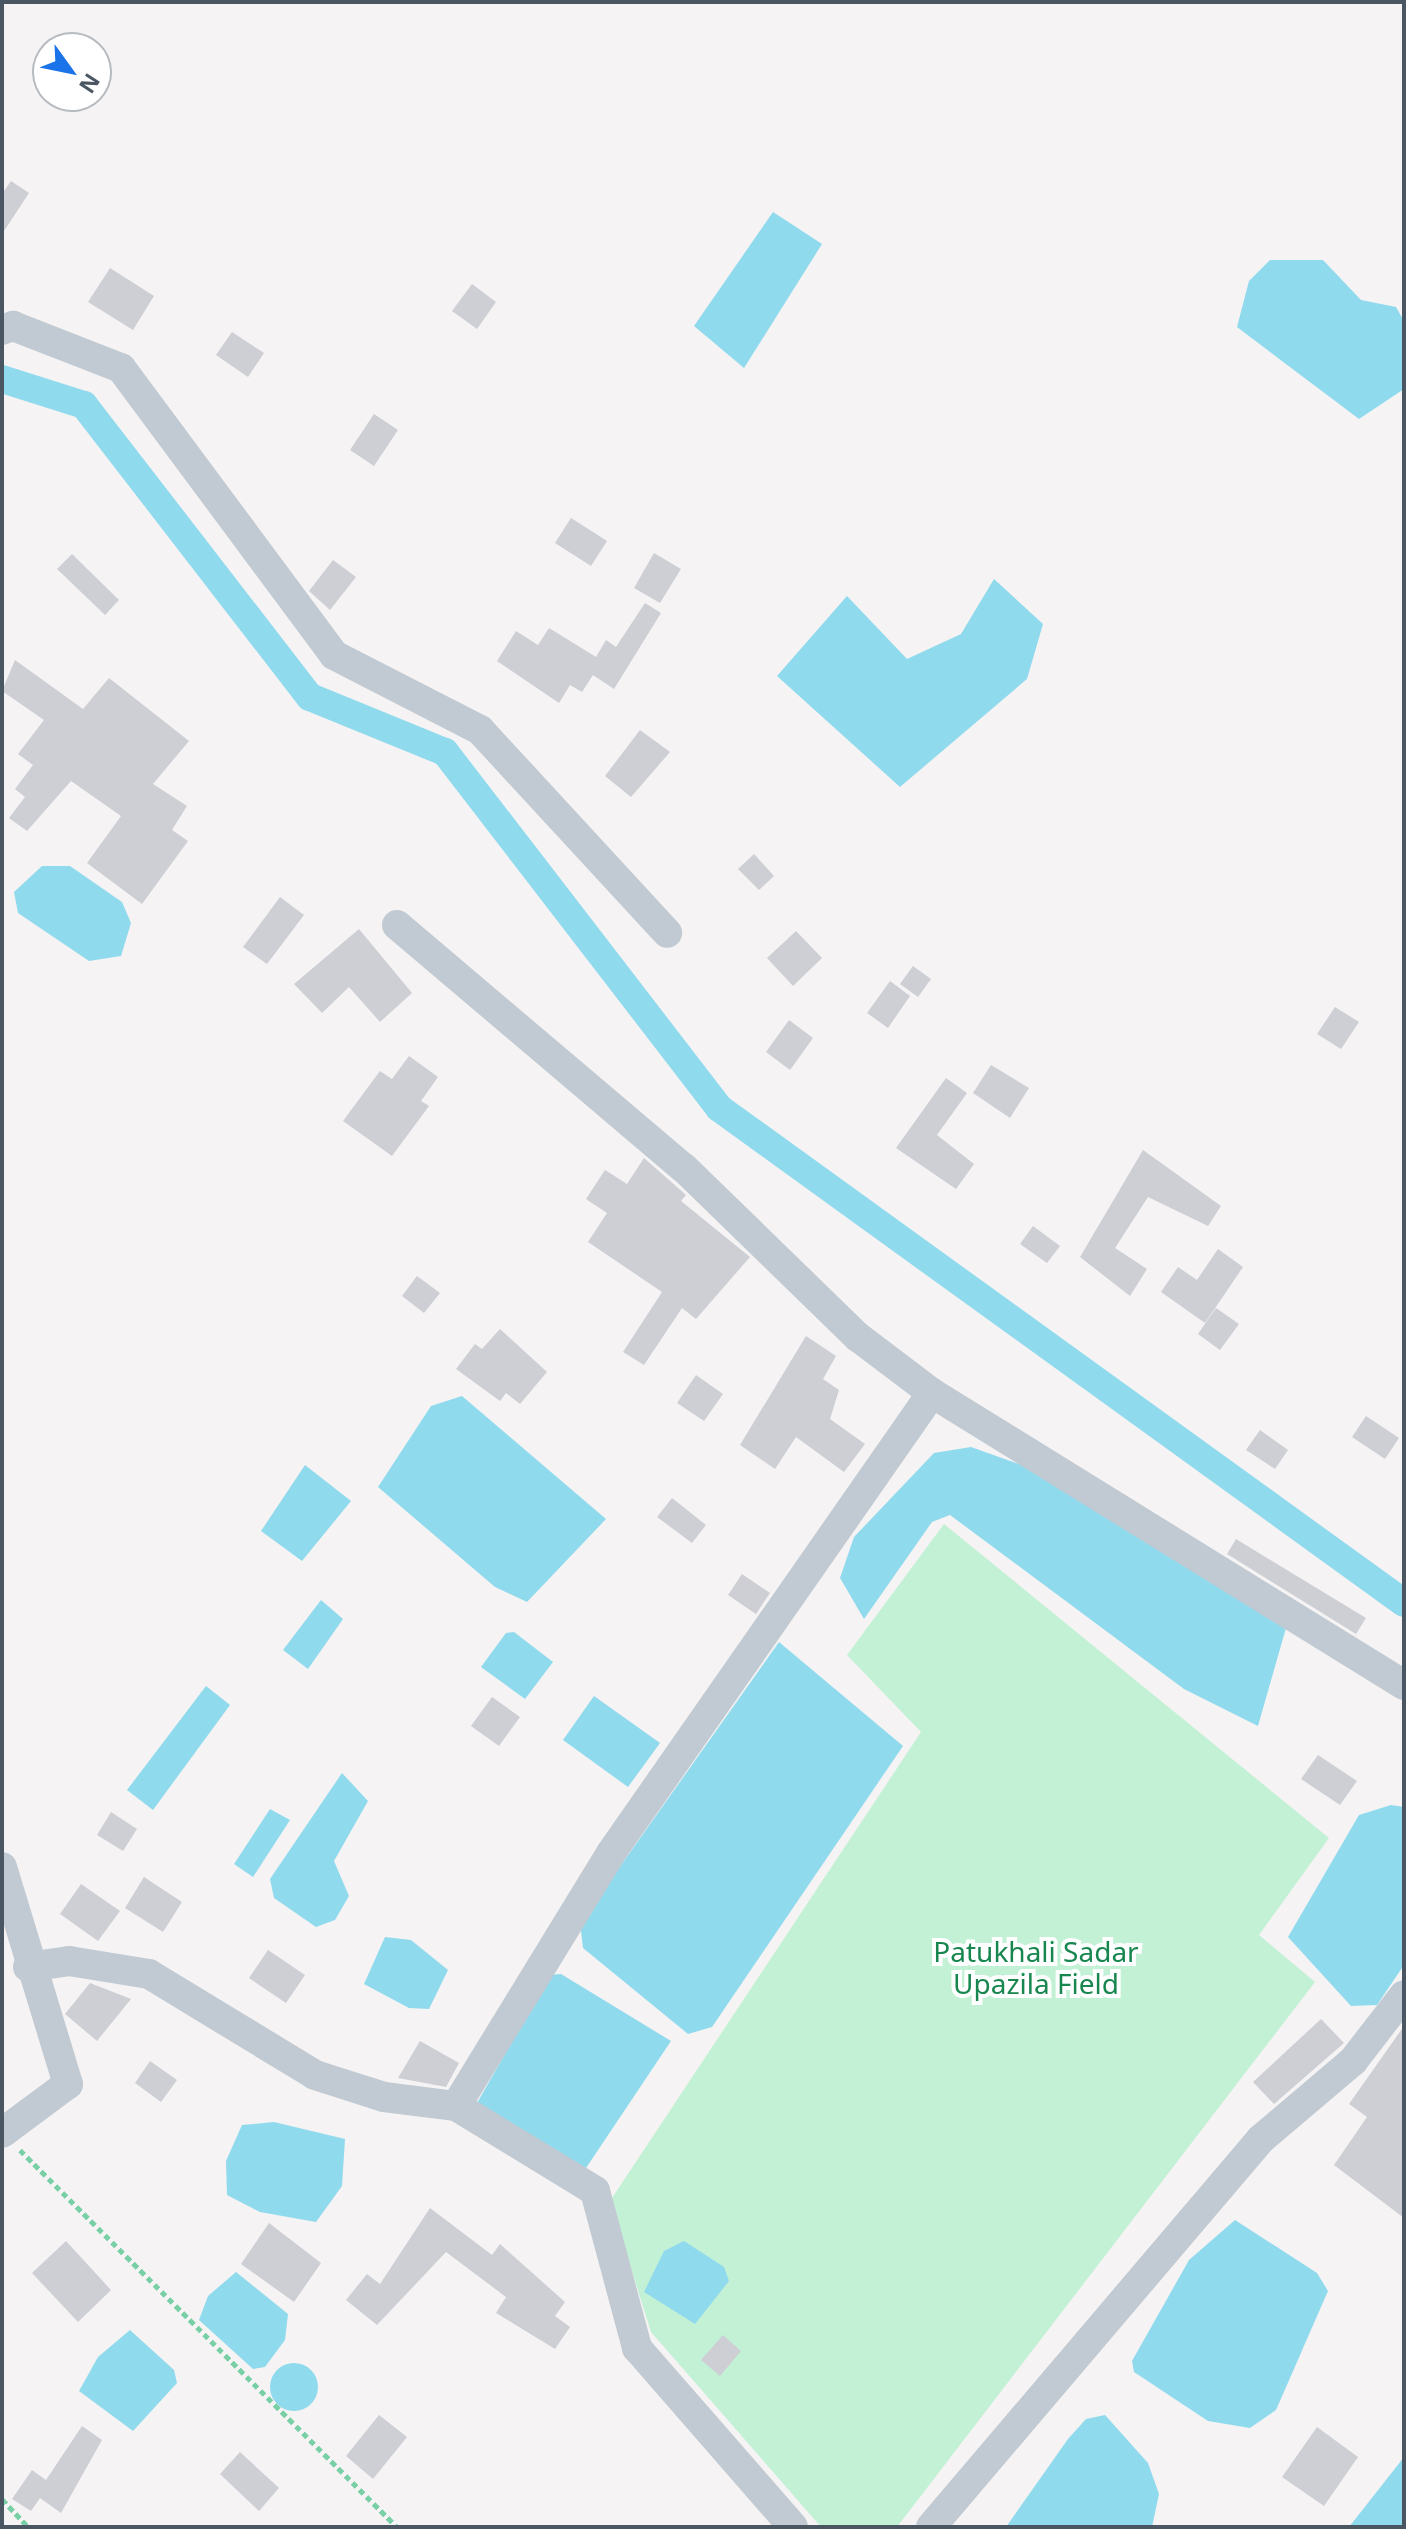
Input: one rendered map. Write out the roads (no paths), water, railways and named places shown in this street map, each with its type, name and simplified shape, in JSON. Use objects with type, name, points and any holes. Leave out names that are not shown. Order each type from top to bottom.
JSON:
[{"type":"street","points":[[2,330],[13,326],[121,368],[334,655],[480,730],[667,933]]},
{"type":"street","points":[[397,925],[684,1168],[858,1337],[932,1393],[1404,1685]]},
{"type":"street","points":[[456,2106],[611,1853],[932,1393]]},
{"type":"street","points":[[2,1867],[28,1967],[68,2084],[2,2133]]},
{"type":"street","points":[[28,1967],[69,1961],[136,1969],[315,2075],[384,2097],[456,2106],[595,2191],[637,2348],[793,2527]]},
{"type":"street","points":[[931,2527],[1261,2139],[1353,2061],[1404,1995]]},
{"type":"water","points":[[773,212],[822,244],[744,368],[694,326]]},
{"type":"water","points":[[1270,260],[1323,260],[1361,300],[1396,307],[1404,321],[1404,389],[1359,419],[1237,327],[1249,281]]},
{"type":"water","points":[[994,579],[1043,624],[1027,679],[900,787],[777,676],[847,596],[907,659],[961,634]]},
{"type":"water","points":[[42,866],[70,866],[122,902],[131,923],[121,956],[89,961],[18,913],[14,892]]},
{"type":"water","points":[[462,1396],[606,1519],[527,1602],[495,1587],[378,1487],[431,1406]]},
{"type":"water","points":[[971,1447],[1047,1474],[1286,1628],[1258,1726],[1184,1689],[950,1515],[932,1522],[864,1619],[840,1578],[854,1537],[934,1453]]},
{"type":"water","points":[[305,1465],[351,1501],[302,1561],[261,1531]]},
{"type":"water","points":[[321,1600],[343,1619],[308,1669],[283,1650]]},
{"type":"water","points":[[514,1632],[553,1662],[525,1699],[481,1667],[506,1633]]},
{"type":"water","points":[[779,1642],[903,1746],[712,2027],[688,2034],[583,1948],[580,1923]]},
{"type":"water","points":[[206,1686],[230,1705],[153,1810],[127,1790]]},
{"type":"water","points":[[594,1696],[660,1743],[628,1787],[563,1740]]},
{"type":"water","points":[[342,1773],[368,1801],[334,1861],[349,1896],[335,1920],[316,1927],[274,1898],[270,1879]]},
{"type":"water","points":[[1391,1805],[1404,1807],[1404,1965],[1377,2005],[1351,2006],[1288,1937],[1359,1815]]},
{"type":"water","points":[[270,1809],[290,1820],[253,1877],[234,1864]]},
{"type":"water","points":[[385,1937],[411,1940],[448,1970],[429,2009],[409,2008],[364,1984]]},
{"type":"water","points":[[561,1974],[671,2041],[584,2171],[477,2103],[550,1975]]},
{"type":"water","points":[[274,2122],[345,2139],[342,2186],[316,2222],[260,2212],[227,2195],[226,2161],[242,2125]]},
{"type":"water","points":[[1235,2220],[1317,2273],[1328,2291],[1276,2410],[1250,2428],[1208,2421],[1134,2372],[1132,2361],[1189,2260]]},
{"type":"water","points":[[684,2241],[724,2267],[729,2281],[695,2324],[644,2292],[664,2251]]},
{"type":"water","points":[[236,2272],[288,2314],[285,2340],[265,2367],[253,2369],[199,2320],[208,2296]]},
{"type":"water","points":[[130,2330],[174,2370],[177,2383],[133,2431],[79,2391],[98,2357]]},
{"type":"water","points":[[294,2363],[303,2364],[311,2370],[317,2378],[317,2396],[311,2404],[303,2410],[294,2411],[285,2410],[277,2404],[271,2396],[270,2387],[271,2378],[277,2370],[285,2364]]},
{"type":"water","points":[[1105,2415],[1148,2463],[1159,2494],[1152,2527],[1006,2527],[1068,2439],[1086,2419]]},
{"type":"water","points":[[1404,2457],[1404,2527],[1349,2527],[1397,2466]]},
{"type":"waterway","points":[[2,379],[84,405],[310,697],[445,752],[719,1108],[1404,1603]]},
{"type":"park label","name":"Patukhali Sadar Upazila Field","points":[[1036,1967]]}]
